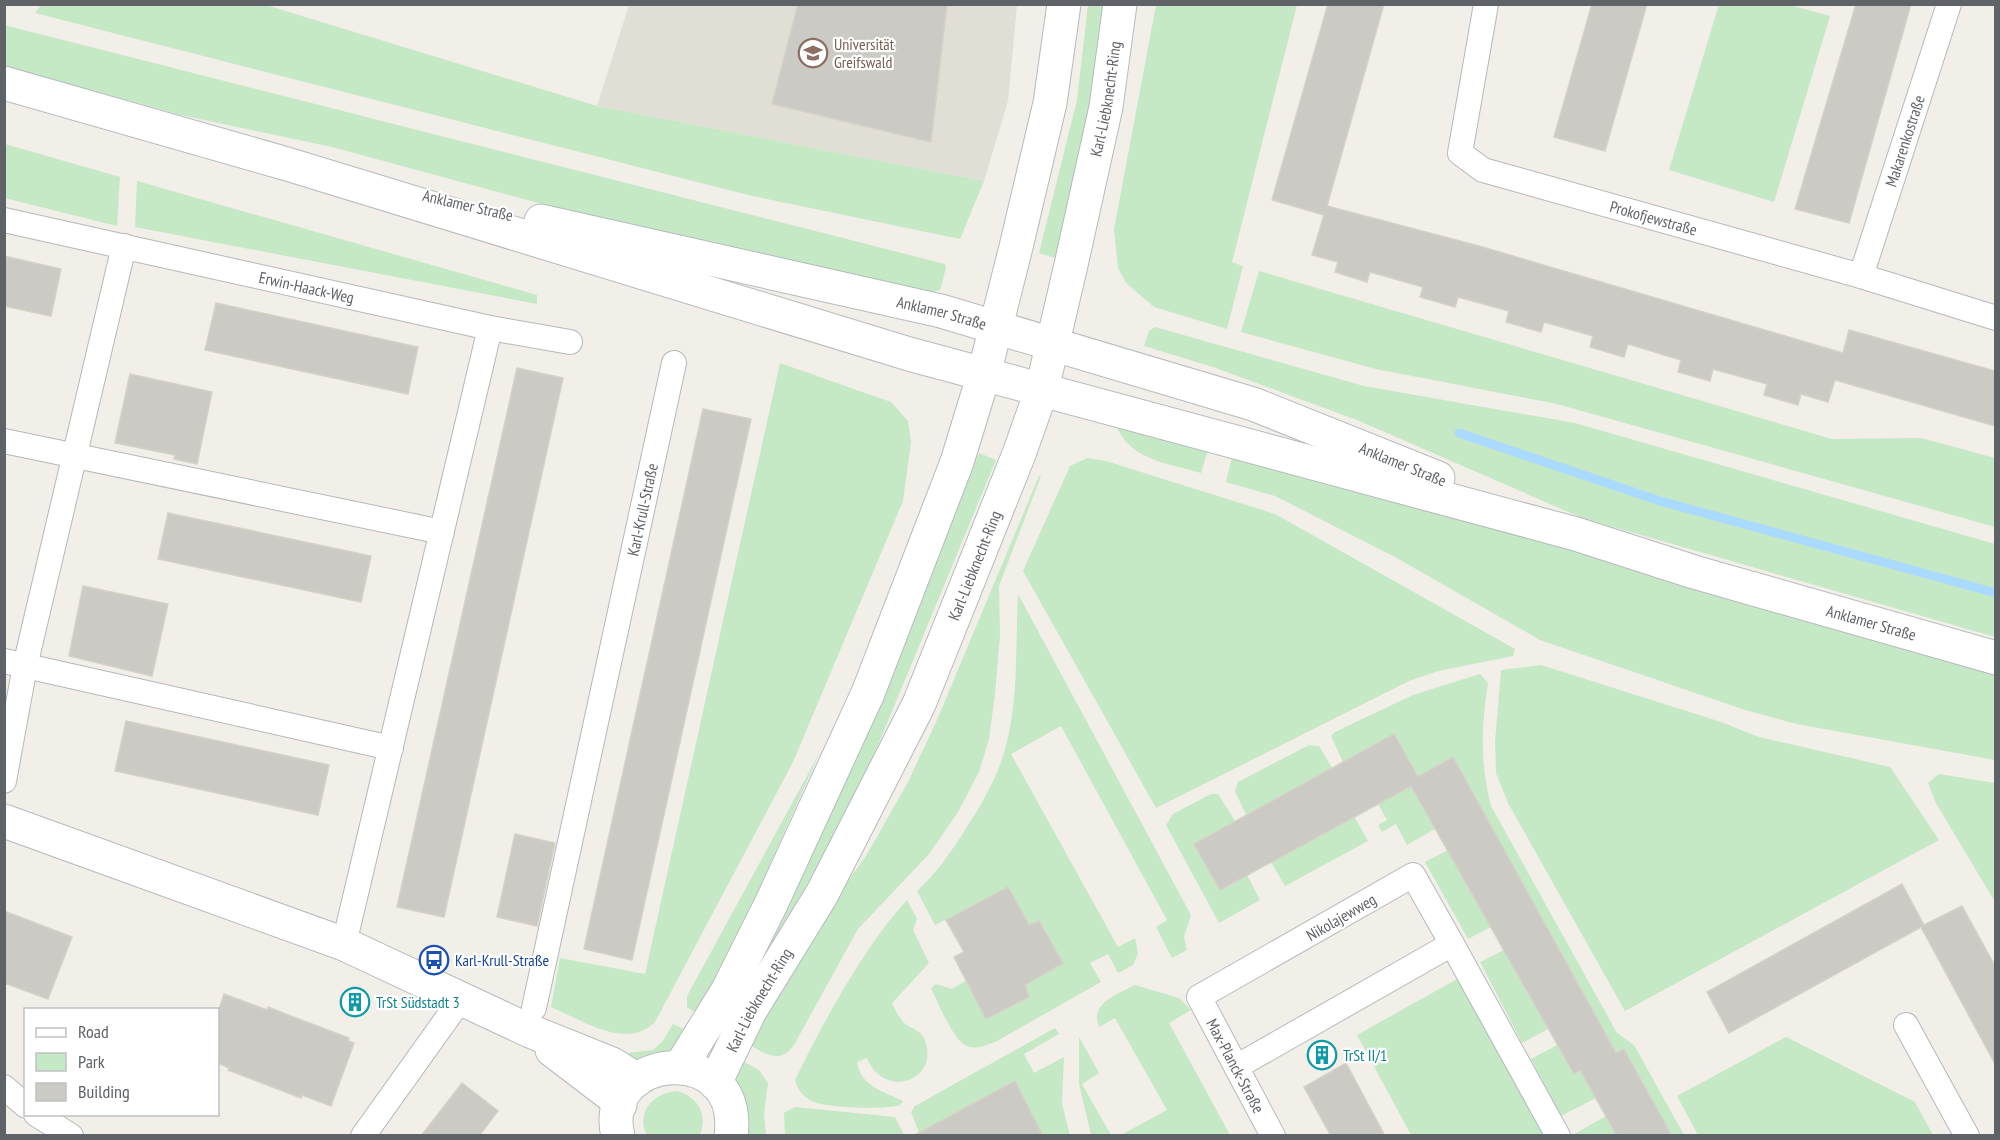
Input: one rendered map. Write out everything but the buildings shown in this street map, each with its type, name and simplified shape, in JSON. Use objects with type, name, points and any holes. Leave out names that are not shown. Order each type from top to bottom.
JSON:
[{"type":"main road","name":"Karl-Liebknecht-Ring","points":[[681,1066],[743,962],[868,693],[957,462],[997,328],[1050,103],[1064,4]]},
{"type":"main road","name":"Karl-Liebknecht-Ring","points":[[715,1083],[750,1011],[822,894],[919,704],[1019,454],[1042,389],[1053,346],[1106,106],[1120,4]]},
{"type":"main road","name":"Anklamer Straße","points":[[4,83],[287,164],[909,354],[1576,534],[1694,572],[1995,658]]},
{"type":"main road","name":"Anklamer Straße","points":[[287,164],[922,307],[997,328],[1253,404],[1576,534]]},
{"type":"main road","points":[[4,821],[344,944],[461,999],[532,1020],[612,1064],[625,1107]]},
{"type":"main road","points":[[625,1107],[658,1068],[681,1066],[700,1071],[715,1083],[726,1097],[732,1115],[731,1135]]},
{"type":"street","name":"Prokofjewstraße","points":[[1486,4],[1460,153],[1483,170],[1861,276],[1995,318]]},
{"type":"street","name":"Makarenkostraße","points":[[1861,276],[1949,4]]},
{"type":"street","name":"Erwin-Haack-Weg","points":[[4,220],[490,328],[570,342]]},
{"type":"street","points":[[4,781],[15,663],[74,456],[124,246]]},
{"type":"street","points":[[344,944],[490,328]]},
{"type":"street","name":"Karl-Krull-Straße","points":[[532,1020],[674,363]]},
{"type":"street","points":[[4,441],[442,532]]},
{"type":"street","points":[[15,663],[390,748]]},
{"type":"street","name":"Nikolajewweg","points":[[1199,997],[1413,875],[1558,1136]]},
{"type":"street","points":[[1236,1067],[1452,944]]},
{"type":"street","name":"Max-Planck-Straße","points":[[1199,997],[1273,1136]]},
{"type":"street","points":[[363,1136],[399,1089],[461,999]]},
{"type":"street","points":[[1906,1025],[1967,1136]]},
{"type":"street","points":[[4,1088],[24,1104]]},
{"type":"street","points":[[39,1116],[71,1136]]},
{"type":"shaded area","name":"Universität Greifswald","points":[[629,5],[1017,5],[1008,101],[984,181],[597,106]]},
{"type":"green space","points":[[1719,4],[1790,5],[1830,16],[1774,202],[1669,170]]},
{"type":"green space","points":[[41,5],[266,5],[597,106],[984,181],[960,239],[748,195],[35,13]]},
{"type":"green space","points":[[1088,5],[1105,5],[1090,110],[1055,258],[1039,253],[1077,100]]},
{"type":"green space","points":[[1156,5],[1297,5],[1232,262],[1243,266],[1227,329],[1154,307],[1126,283],[1118,268],[1114,229]]},
{"type":"green space","points":[[4,25],[945,264],[946,268],[940,290],[933,292],[546,205],[332,147],[181,115],[5,66]]},
{"type":"green space","points":[[5,144],[120,177],[117,226],[5,198]]},
{"type":"green space","points":[[137,181],[537,295],[537,304],[135,227]]},
{"type":"green space","points":[[1259,271],[1832,439],[1921,438],[1995,458],[1995,527],[1557,404],[1376,369],[1241,332]]},
{"type":"green space","points":[[1155,327],[1364,386],[1575,423],[1995,544],[1995,637],[1582,518],[1357,420],[1213,367],[1144,346],[1149,331]]},
{"type":"green space","points":[[780,363],[891,402],[908,421],[911,442],[903,501],[793,762],[655,1022],[631,1034],[604,1030],[551,1007],[560,958],[645,974]]},
{"type":"green space","points":[[1115,422],[1209,447],[1201,473],[1150,458],[1139,452],[1121,435]]},
{"type":"green space","points":[[979,453],[996,460],[864,779],[727,1032],[862,740]]},
{"type":"green space","points":[[1233,453],[1995,669],[1995,760],[1797,724],[1745,710],[1540,640],[1395,557],[1275,496],[1226,482]]},
{"type":"green space","points":[[1087,458],[1106,461],[1275,514],[1515,649],[1513,656],[1438,671],[1409,681],[1156,808],[1023,571],[1070,466]]},
{"type":"green space","points":[[1039,476],[1041,476],[999,586],[1000,635],[995,694],[989,739],[979,772],[958,812],[929,854],[858,929],[794,1045],[782,1055],[776,1056],[763,1052],[743,1041],[821,918],[866,856],[907,784],[937,720]]},
{"type":"green space","points":[[1018,594],[1191,915],[1184,937],[1187,950],[1172,958],[1156,927],[1167,920],[1061,726],[1011,754],[1118,947],[1135,938],[1138,954],[1133,965],[1118,973],[1108,954],[1090,963],[1101,982],[995,1042],[974,1047],[967,1046],[956,1037],[931,988],[936,984],[952,989],[967,980],[987,1019],[1029,997],[1025,985],[1063,963],[1040,921],[1029,925],[1008,887],[935,925],[917,891],[954,847],[987,794],[998,770],[1010,728],[1013,706]]},
{"type":"green space","points":[[1541,665],[1721,722],[1759,737],[1890,767],[1939,840],[1625,1011],[1508,803],[1496,773],[1495,742],[1501,670]]},
{"type":"green space","points":[[1480,674],[1488,683],[1484,714],[1483,760],[1491,806],[1617,1033],[1634,1045],[1684,1135],[1672,1135],[1625,1049],[1616,1053],[1453,757],[1418,777],[1394,734],[1343,762],[1331,736],[1413,695]]},
{"type":"green space","points":[[1309,745],[1319,746],[1332,768],[1246,815],[1235,791],[1238,782]]},
{"type":"green space","points":[[820,752],[702,1017],[687,1007],[687,996]]},
{"type":"green space","points":[[1939,774],[1995,783],[1995,902],[1936,803],[1928,783]]},
{"type":"green space","points":[[1411,786],[1435,829],[1407,845],[1396,824],[1382,832],[1378,825],[1387,820],[1378,804]]},
{"type":"green space","points":[[1211,794],[1218,794],[1235,821],[1194,844],[1220,890],[1247,875],[1260,900],[1219,923],[1166,825],[1173,814]]},
{"type":"green space","points":[[1354,816],[1368,841],[1285,886],[1271,862]]},
{"type":"green space","points":[[1448,850],[1491,927],[1468,939],[1425,862]]},
{"type":"green space","points":[[907,900],[917,919],[913,930],[929,963],[892,1003],[902,1021],[920,1033],[925,1040],[927,1057],[924,1068],[907,1081],[896,1082],[875,1071],[867,1058],[857,1062],[859,1070],[868,1083],[903,1101],[900,1105],[855,1108],[812,1101],[801,1092],[795,1080],[831,1010],[876,939]]},
{"type":"green space","points":[[1504,950],[1548,1029],[1522,1043],[1480,962]]},
{"type":"green space","points":[[1459,978],[1545,1135],[1411,1135],[1357,1035]]},
{"type":"green space","points":[[1135,985],[1179,998],[1191,1010],[1169,1023],[1230,1135],[1121,1135],[1167,1110],[1115,1018],[1099,1027],[1098,1012],[1107,1000]]},
{"type":"green space","points":[[673,1024],[693,1033],[668,1052],[648,1060],[637,1061],[618,1054],[653,1050],[662,1042]]},
{"type":"green space","points":[[1055,1028],[1059,1034],[1024,1054],[1034,1073],[1064,1057],[1062,1104],[1070,1135],[1043,1135],[1035,1121],[1025,1126],[1004,1087],[942,1120],[920,1135],[911,1112],[915,1106]]},
{"type":"green space","points":[[1079,1037],[1099,1073],[1082,1084],[1111,1135],[1091,1135],[1079,1084]]},
{"type":"green space","points":[[1786,1037],[1915,1102],[1933,1135],[1698,1135],[1677,1096]]},
{"type":"green space","points":[[1557,1045],[1574,1074],[1580,1070],[1596,1098],[1561,1116],[1531,1059]]},
{"type":"green space","points":[[737,1058],[759,1070],[768,1083],[764,1114],[766,1135],[747,1135],[732,1088]]},
{"type":"green space","points":[[678,1091],[691,1098],[700,1108],[703,1120],[700,1135],[647,1135],[643,1119],[649,1105],[661,1095]]},
{"type":"green space","points":[[795,1107],[895,1117],[904,1135],[785,1135],[784,1113]]},
{"type":"green space","points":[[1606,1116],[1617,1136],[1571,1136]]},
{"type":"waterway","points":[[1459,433],[1660,501],[1996,593]]},
{"type":"place","name":"Universität Greifswald","points":[[813,53]]},
{"type":"place","name":"Karl-Krull-Straße","points":[[434,960]]},
{"type":"place","name":"TrSt Südstadt 3","points":[[355,1002]]},
{"type":"place","name":"TrSt II/1","points":[[1322,1055]]}]
